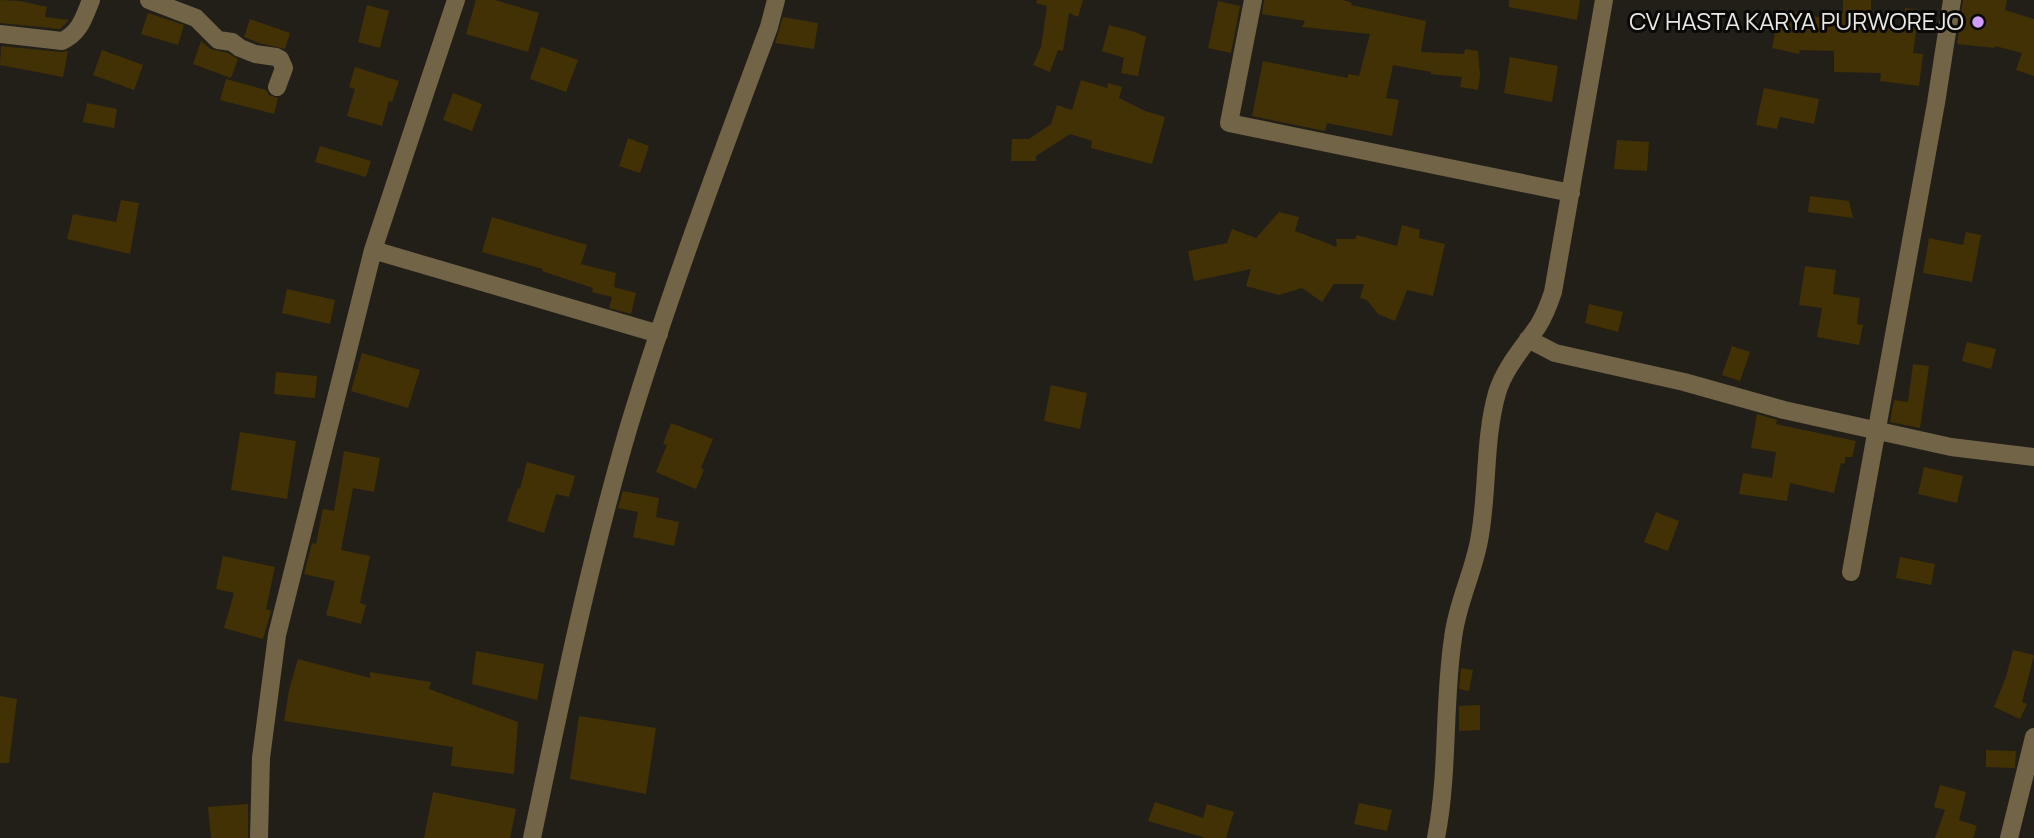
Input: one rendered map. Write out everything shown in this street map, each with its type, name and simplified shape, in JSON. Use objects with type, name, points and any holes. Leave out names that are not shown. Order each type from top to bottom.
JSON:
[{"type":"street","points":[[0,34],[62,41],[71,37],[80,27],[92,0]]},
{"type":"street","points":[[149,0],[196,18],[218,40],[232,42],[254,54],[280,59],[284,68],[277,87]]},
{"type":"street","points":[[258,838],[261,758],[277,635],[373,250],[456,0]]},
{"type":"street","points":[[532,838],[590,571],[629,426],[683,259],[769,27],[776,0]]},
{"type":"street","points":[[1253,0],[1229,123],[1571,193]]},
{"type":"street","points":[[1436,838],[1445,773],[1453,636],[1480,536],[1492,416],[1498,390],[1506,372],[1547,311],[1553,292],[1604,0]]},
{"type":"street","points":[[1851,572],[1936,103],[1952,0]]},
{"type":"street","points":[[373,250],[659,334]]},
{"type":"street","points":[[1528,339],[1555,353],[1684,382],[1784,410],[1951,447],[2034,457]]},
{"type":"street","points":[[2009,838],[2034,737]]},
{"type":"building","points":[[0,0],[47,7],[45,17],[69,20],[60,29],[0,23]]},
{"type":"building","points":[[476,0],[495,0],[539,13],[528,52],[466,34]]},
{"type":"building","points":[[1037,0],[1083,0],[1078,17],[1069,13],[1063,51],[1058,50],[1050,72],[1033,65],[1041,47],[1047,6],[1036,3]]},
{"type":"building","points":[[1264,0],[1343,0],[1352,3],[1351,5],[1426,21],[1421,52],[1464,54],[1465,49],[1478,51],[1478,90],[1460,87],[1462,77],[1430,74],[1431,72],[1393,65],[1386,98],[1399,100],[1392,136],[1327,123],[1325,131],[1252,116],[1263,61],[1348,78],[1348,74],[1359,76],[1370,34],[1302,27],[1305,21],[1262,14]]},
{"type":"building","points":[[1509,0],[1580,0],[1577,20],[1509,7]]},
{"type":"building","points":[[1843,0],[1871,0],[1871,26],[1902,30],[1905,8],[1919,10],[1913,53],[1923,54],[1919,86],[1880,81],[1881,73],[1834,72],[1834,51],[1800,50],[1799,54],[1772,48],[1780,9],[1822,18],[1822,13],[1843,13]]},
{"type":"building","points":[[1963,0],[2007,0],[2005,10],[2034,19],[2034,76],[2016,70],[2022,53],[1995,46],[1957,44]]},
{"type":"building","points":[[1218,1],[1240,6],[1231,53],[1208,48]]},
{"type":"building","points":[[367,5],[389,11],[380,48],[358,42]]},
{"type":"building","points":[[148,13],[184,25],[178,45],[141,34]]},
{"type":"building","points":[[783,17],[818,23],[814,49],[775,43]]},
{"type":"building","points":[[250,19],[290,33],[285,49],[244,37]]},
{"type":"building","points":[[1109,25],[1146,37],[1138,76],[1121,73],[1124,58],[1102,51]]},
{"type":"building","points":[[201,41],[211,49],[228,53],[238,59],[231,78],[193,64]]},
{"type":"building","points":[[1,46],[68,51],[63,77],[0,65]]},
{"type":"building","points":[[541,47],[578,60],[566,92],[530,79]]},
{"type":"building","points":[[102,50],[143,65],[134,90],[93,75]]},
{"type":"building","points":[[1510,57],[1558,66],[1552,102],[1504,93]]},
{"type":"building","points":[[355,67],[399,81],[392,102],[389,101],[382,126],[347,116],[355,89],[349,87]]},
{"type":"building","points":[[226,79],[266,90],[269,95],[278,98],[274,114],[220,100]]},
{"type":"building","points":[[1081,80],[1107,88],[1108,83],[1122,87],[1119,98],[1165,117],[1152,164],[1091,148],[1092,141],[1070,134],[1036,156],[1036,161],[1011,161],[1012,139],[1029,139],[1051,124],[1057,105],[1072,110]]},
{"type":"building","points":[[1764,88],[1819,99],[1814,124],[1780,117],[1777,129],[1756,125]]},
{"type":"building","points":[[453,93],[482,104],[472,131],[443,120]]},
{"type":"building","points":[[87,103],[117,109],[114,128],[83,122]]},
{"type":"building","points":[[628,138],[649,146],[640,173],[619,166]]},
{"type":"building","points":[[1617,140],[1649,142],[1647,171],[1614,169]]},
{"type":"building","points":[[320,146],[371,161],[366,177],[315,162]]},
{"type":"building","points":[[1810,196],[1849,201],[1853,218],[1808,212]]},
{"type":"building","points":[[121,200],[139,203],[130,254],[67,239],[73,214],[116,222]]},
{"type":"building","points":[[1279,212],[1299,217],[1295,231],[1337,247],[1336,239],[1355,239],[1357,235],[1397,246],[1402,225],[1420,230],[1419,238],[1445,244],[1433,296],[1407,290],[1395,321],[1378,314],[1367,300],[1360,298],[1364,284],[1334,284],[1322,302],[1302,288],[1279,295],[1246,286],[1251,269],[1194,281],[1188,251],[1227,243],[1232,229],[1256,238]]},
{"type":"building","points":[[492,217],[587,245],[581,264],[616,273],[614,287],[636,293],[631,314],[609,308],[612,297],[592,292],[593,288],[542,271],[543,269],[482,252]]},
{"type":"building","points":[[1966,232],[1981,235],[1972,282],[1923,273],[1929,238],[1963,245]]},
{"type":"building","points":[[1805,266],[1836,270],[1833,294],[1860,298],[1857,324],[1863,325],[1859,345],[1817,337],[1822,308],[1799,305]]},
{"type":"building","points":[[287,289],[335,300],[330,324],[282,313]]},
{"type":"building","points":[[1589,304],[1623,312],[1618,332],[1585,323]]},
{"type":"building","points":[[1967,342],[1996,349],[1991,369],[1962,361]]},
{"type":"building","points":[[1732,346],[1750,352],[1740,381],[1722,375]]},
{"type":"building","points":[[362,353],[420,370],[408,408],[351,391]]},
{"type":"building","points":[[1913,364],[1929,366],[1920,428],[1890,422],[1894,400],[1908,402]]},
{"type":"building","points":[[276,372],[317,376],[315,398],[274,394]]},
{"type":"building","points":[[1051,385],[1087,393],[1080,429],[1044,421]]},
{"type":"building","points":[[1757,414],[1777,420],[1776,424],[1856,441],[1852,457],[1845,457],[1845,464],[1841,463],[1834,493],[1790,483],[1787,501],[1739,494],[1743,473],[1772,478],[1776,452],[1751,448]]},
{"type":"building","points":[[671,423],[713,439],[696,489],[656,472],[667,445],[663,444]]},
{"type":"building","points":[[240,432],[296,441],[287,499],[231,490]]},
{"type":"building","points":[[344,451],[380,458],[374,492],[353,488],[341,550],[370,556],[360,603],[366,605],[361,624],[326,615],[335,581],[304,574],[312,543],[316,544],[323,509],[334,511]]},
{"type":"building","points":[[527,462],[575,476],[569,497],[556,494],[544,533],[507,521]]},
{"type":"building","points":[[1924,467],[1963,476],[1957,503],[1918,494]]},
{"type":"building","points":[[623,491],[659,498],[656,517],[679,522],[674,546],[633,537],[638,512],[618,508]]},
{"type":"building","points":[[1656,512],[1679,521],[1668,551],[1644,542]]},
{"type":"building","points":[[223,556],[275,567],[266,609],[271,611],[263,639],[224,628],[234,593],[216,589]]},
{"type":"building","points":[[1900,557],[1935,564],[1931,585],[1896,578]]},
{"type":"building","points":[[2013,650],[2034,655],[2022,702],[2027,704],[2020,719],[1994,707]]},
{"type":"building","points":[[476,651],[544,664],[537,700],[472,684]]},
{"type":"building","points":[[298,659],[370,678],[370,672],[431,682],[429,689],[518,722],[514,774],[451,766],[453,747],[284,721]]},
{"type":"building","points":[[1461,668],[1473,670],[1469,691],[1459,689]]},
{"type":"building","points":[[0,696],[17,699],[9,763],[0,763]]},
{"type":"building","points":[[1480,705],[1480,730],[1459,731],[1459,706]]},
{"type":"building","points":[[579,716],[656,728],[646,794],[570,779]]},
{"type":"building","points":[[1986,750],[2016,751],[2015,768],[1986,767]]},
{"type":"building","points":[[1940,785],[1966,792],[1959,820],[1977,826],[1973,838],[1935,838],[1945,810],[1934,807]]},
{"type":"building","points":[[433,792],[516,809],[510,838],[424,838]]},
{"type":"building","points":[[1155,802],[1203,818],[1207,804],[1234,812],[1226,838],[1206,838],[1148,821]]},
{"type":"building","points":[[1359,803],[1392,810],[1387,831],[1354,824]]},
{"type":"building","points":[[248,804],[248,838],[211,838],[208,807]]},
{"type":"place","name":"CV HASTA KARYA PURWOREJO","points":[[1978,22]]}]
